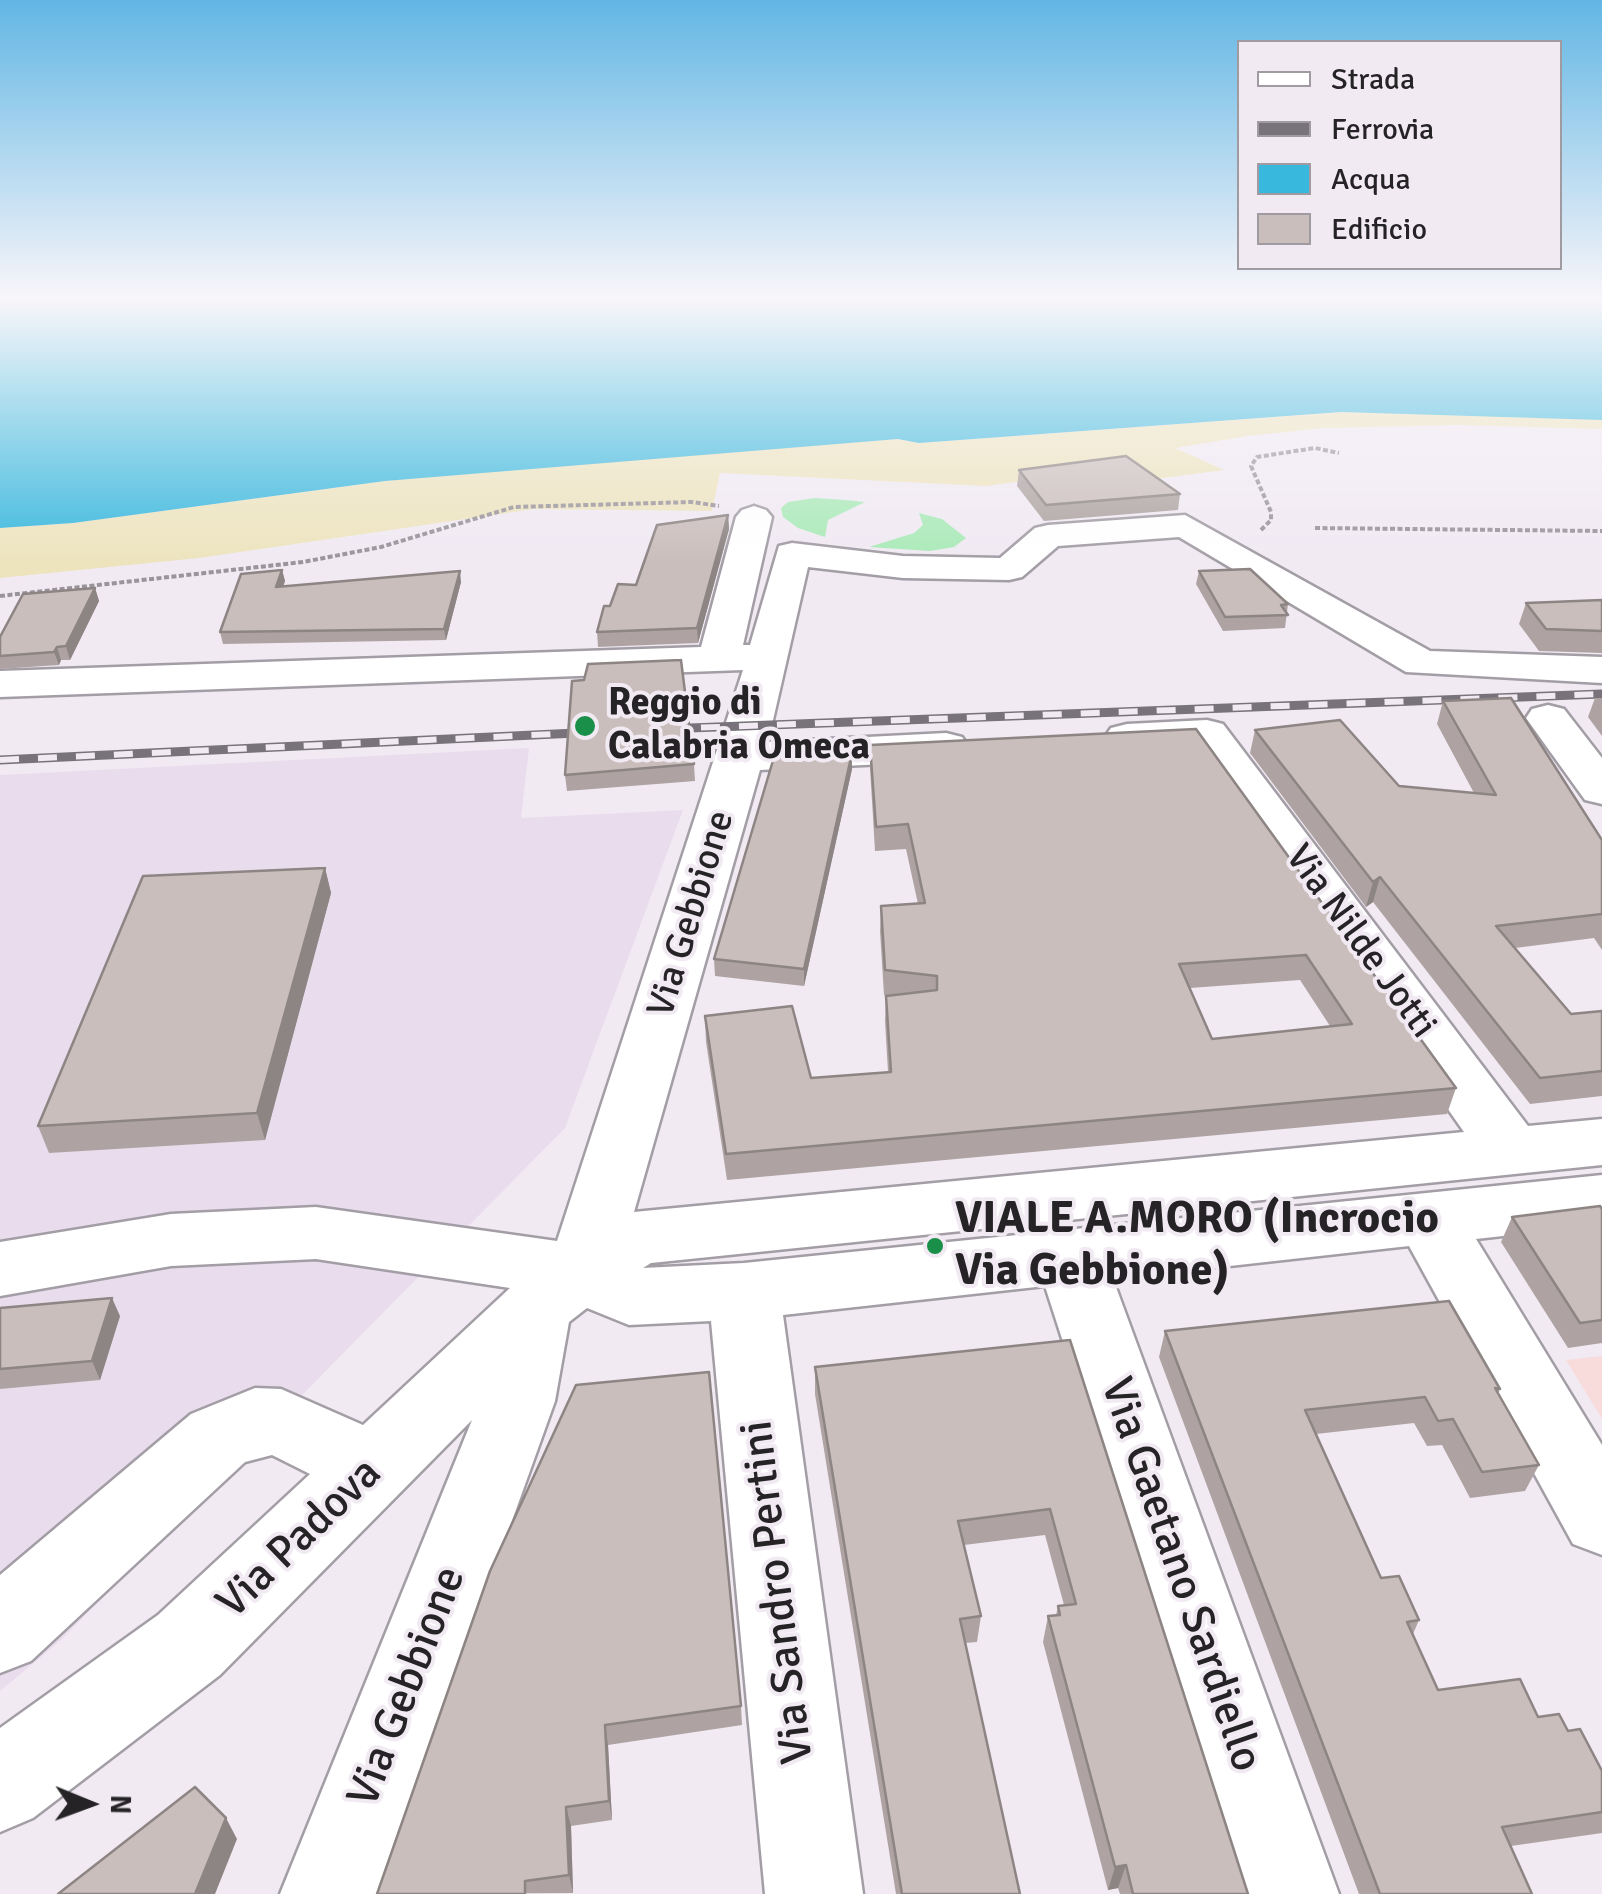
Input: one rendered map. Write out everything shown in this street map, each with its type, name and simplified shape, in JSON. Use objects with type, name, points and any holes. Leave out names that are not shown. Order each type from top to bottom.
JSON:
[{"type":"street","points":[[0,684],[743,658],[754,518]]},
{"type":"street","name":"Via Gebbione","points":[[330,1894],[559,1290],[740,758],[743,658],[792,554],[903,568],[1009,568],[1048,536],[1185,526],[1210,540]]},
{"type":"street","points":[[1210,540],[1420,663],[1602,670]]},
{"type":"street","points":[[1602,715],[1548,718],[1602,790]]},
{"type":"street","name":"Via Nilde Jotti","points":[[1090,740],[1207,734],[1512,1151]]},
{"type":"street","points":[[740,758],[993,744]]},
{"type":"street","name":"Via Padova","points":[[0,1785],[188,1645],[559,1290],[636,1238],[1602,1142]]},
{"type":"street","points":[[0,1269],[171,1240],[316,1233],[559,1290],[629,1297],[744,1291],[1602,1200]]},
{"type":"street","points":[[1429,1220],[1602,1518]]},
{"type":"street","name":"Via Gaetano Sardiello","points":[[1070,1256],[1290,1894]]},
{"type":"street","name":"Via Sandro Pertini","points":[[744,1291],[814,1894]]},
{"type":"street","points":[[0,1631],[218,1438],[256,1421],[282,1422],[375,1468]]},
{"type":"path","points":[[1210,540],[1254,536],[1271,520],[1270,501],[1251,466],[1257,457],[1274,450],[1315,448],[1339,452]]},
{"type":"path","points":[[0,596],[302,562],[381,547],[514,507],[692,502],[732,508],[754,518]]},
{"type":"path","points":[[1315,528],[1602,531]]},
{"type":"shaded area","points":[[529,748],[521,818],[683,810],[565,1128],[60,1641],[0,1691],[0,775]]},
{"type":"shaded area","points":[[1602,1356],[1602,1419],[1566,1360]]},
{"type":"green space","points":[[815,498],[865,502],[828,520],[825,537],[798,528],[783,517],[781,508],[788,502]]},
{"type":"green space","points":[[919,513],[942,519],[966,538],[954,547],[930,551],[869,547],[914,533],[923,525]]},
{"type":"sand","points":[[1341,412],[1563,415],[1602,420],[1602,429],[1458,425],[1324,428],[1248,436],[1175,448],[1224,470],[1141,481],[1118,468],[986,486],[720,473],[712,511],[534,509],[199,558],[0,578],[0,528],[73,523],[385,481],[583,462],[898,439],[919,443]]},
{"type":"water","points":[[0,385],[1602,385],[1602,420],[1341,412],[919,443],[898,439],[385,481],[73,523],[0,528]]},
{"type":"building","points":[[1126,456],[1180,494],[1046,505],[1019,470]]},
{"type":"building","points":[[728,515],[697,628],[597,632],[604,606],[610,606],[618,584],[636,585],[657,525]]},
{"type":"building","points":[[1250,569],[1288,604],[1281,605],[1288,615],[1225,617],[1199,571]]},
{"type":"building","points":[[282,570],[276,587],[460,571],[444,629],[220,632],[241,574]]},
{"type":"building","points":[[95,588],[66,646],[57,647],[54,652],[0,656],[0,637],[23,594]]},
{"type":"building","points":[[1602,600],[1602,631],[1546,629],[1526,603]]},
{"type":"building","points":[[681,660],[694,764],[565,775],[572,681],[584,680],[588,664]]},
{"type":"building","points":[[1511,698],[1602,840],[1602,914],[1496,926],[1571,1014],[1602,1011],[1602,1071],[1540,1078],[1380,877],[1373,882],[1255,730],[1340,720],[1399,786],[1496,795],[1443,701]]},
{"type":"building","points":[[1196,729],[1456,1088],[726,1154],[705,1016],[792,1006],[811,1078],[891,1072],[886,996],[937,990],[937,976],[885,970],[881,906],[925,903],[908,824],[876,827],[870,745]],"holes":[[[1306,955],[1352,1024],[1212,1039],[1179,964]]]},
{"type":"building","points":[[852,753],[804,969],[714,959],[774,757]]},
{"type":"building","points":[[325,868],[257,1113],[38,1126],[143,876]]},
{"type":"building","points":[[1600,1206],[1602,1320],[1580,1323],[1512,1217]]},
{"type":"building","points":[[112,1298],[92,1361],[0,1369],[0,1308]]},
{"type":"building","points":[[1449,1301],[1539,1465],[1482,1472],[1453,1419],[1438,1421],[1425,1397],[1305,1410],[1381,1578],[1399,1576],[1419,1620],[1407,1622],[1438,1690],[1520,1679],[1538,1717],[1559,1714],[1568,1731],[1580,1729],[1602,1771],[1602,1812],[1502,1827],[1532,1894],[1380,1894],[1165,1331]]},
{"type":"building","points":[[1070,1340],[1248,1894],[1133,1894],[1126,1865],[1115,1867],[1048,1616],[1060,1615],[1058,1606],[1076,1604],[1050,1509],[958,1521],[981,1616],[960,1619],[1020,1894],[902,1894],[815,1367]]},
{"type":"building","points":[[709,1372],[741,1706],[605,1725],[609,1801],[566,1807],[569,1875],[525,1881],[525,1894],[377,1894],[490,1571],[576,1385]]},
{"type":"building","points":[[195,1787],[226,1818],[195,1894],[58,1894]]},
{"type":"railway","points":[[663,729],[1602,694]]},
{"type":"railway","points":[[0,760],[598,732]]},
{"type":"place","name":"Reggio di Calabria Omeca","points":[[585,726]]},
{"type":"place","name":"VIALE A.MORO (Incrocio Via Gebbione)","points":[[935,1246]]}]
